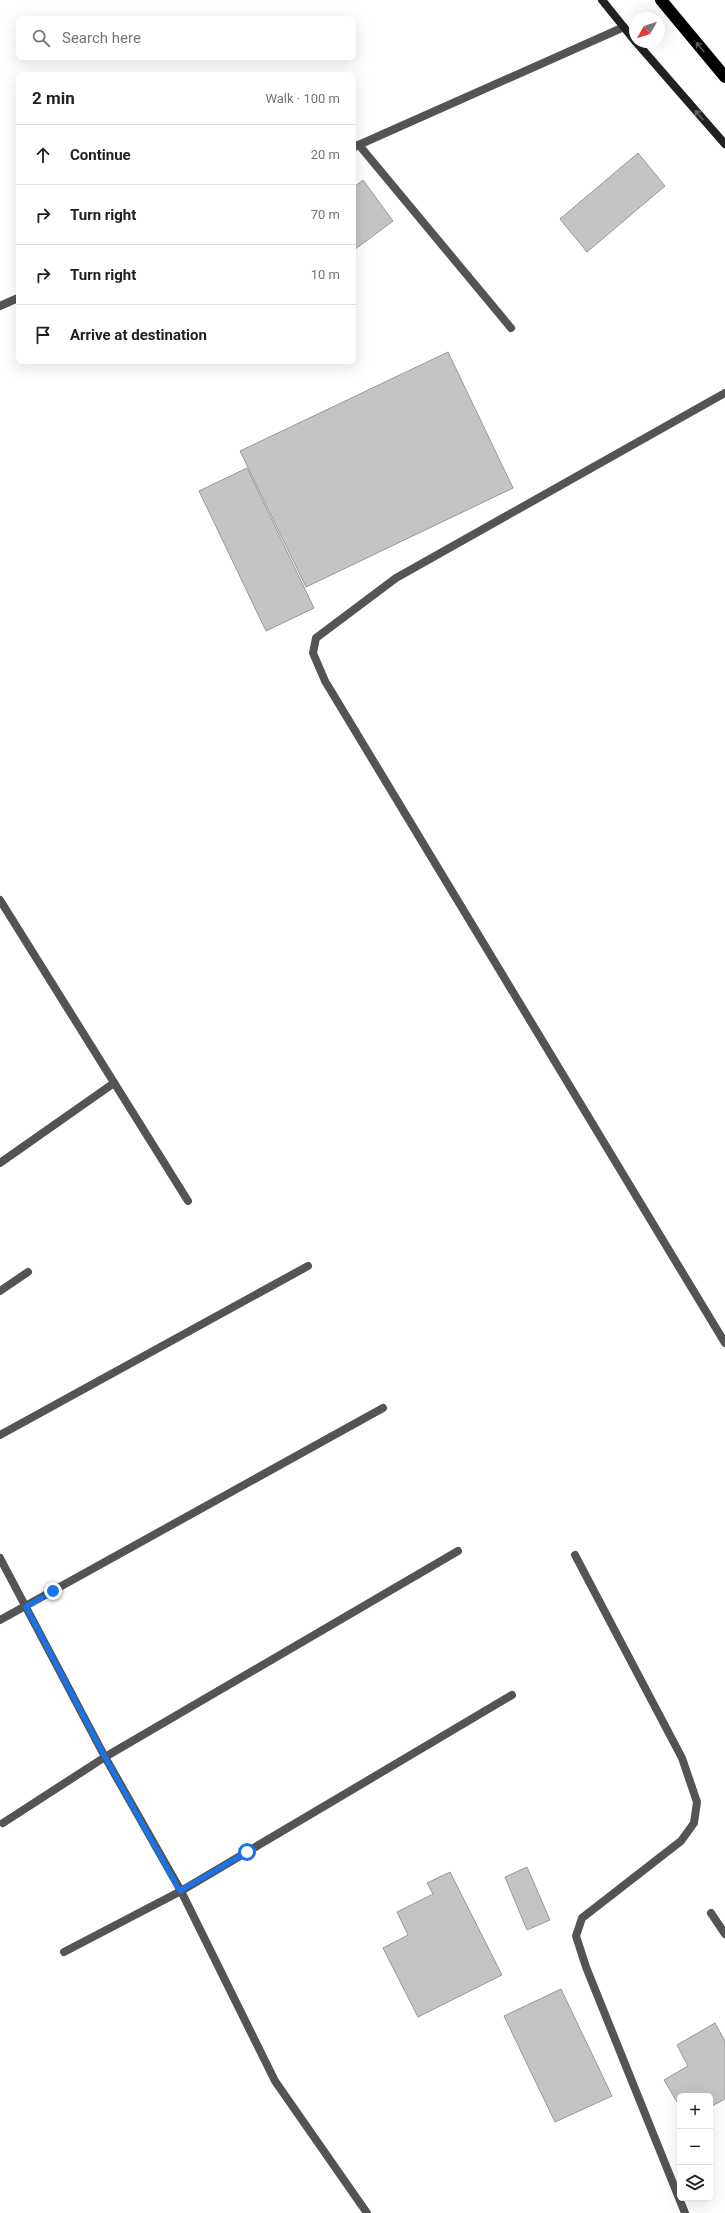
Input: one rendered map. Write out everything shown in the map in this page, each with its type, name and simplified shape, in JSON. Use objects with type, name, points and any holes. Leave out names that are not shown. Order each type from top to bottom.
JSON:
[{"type":"highway","points":[[661,0],[725,77]]},
{"type":"street","points":[[602,0],[629,34]]},
{"type":"street","points":[[511,328],[357,146],[624,27]]},
{"type":"street","points":[[640,48],[725,144]]},
{"type":"street","points":[[0,306],[16,299]]},
{"type":"street","points":[[725,392],[396,578],[316,638],[314,653],[325,681],[725,1343]]},
{"type":"street","points":[[0,900],[188,1201]]},
{"type":"street","points":[[0,1164],[114,1083]]},
{"type":"street","points":[[0,1435],[308,1266]]},
{"type":"street","points":[[0,1291],[28,1272]]},
{"type":"street","points":[[0,1620],[26,1607],[383,1408]]},
{"type":"street","points":[[3,1823],[105,1757],[458,1551]]},
{"type":"street","points":[[575,1555],[682,1758],[697,1802],[694,1823],[680,1841],[582,1918],[576,1936],[586,1967],[685,2213]]},
{"type":"street","points":[[0,1558],[105,1757],[180,1891],[275,2081],[367,2213]]},
{"type":"street","points":[[64,1952],[180,1891],[512,1695]]},
{"type":"street","points":[[711,1913],[725,1934]]},
{"type":"building","points":[[638,153],[665,186],[587,252],[560,219]]},
{"type":"building","points":[[363,180],[393,221],[356,249],[356,185]]},
{"type":"building","points":[[448,352],[513,488],[306,587],[240,451]]},
{"type":"building","points":[[247,468],[314,608],[266,631],[199,491]]},
{"type":"building","points":[[527,1867],[550,1920],[527,1930],[505,1877]]},
{"type":"building","points":[[450,1872],[502,1975],[418,2017],[383,1948],[408,1935],[397,1912],[433,1894],[427,1883]]},
{"type":"building","points":[[561,1989],[612,2096],[555,2122],[504,2016]]},
{"type":"building","points":[[715,2023],[725,2041],[725,2099],[713,2105],[713,2093],[677,2093],[677,2102],[664,2080],[688,2066],[677,2045]]},
{"type":"route","points":[[53,1591],[26,1607],[105,1757],[180,1891],[247,1852]]}]
